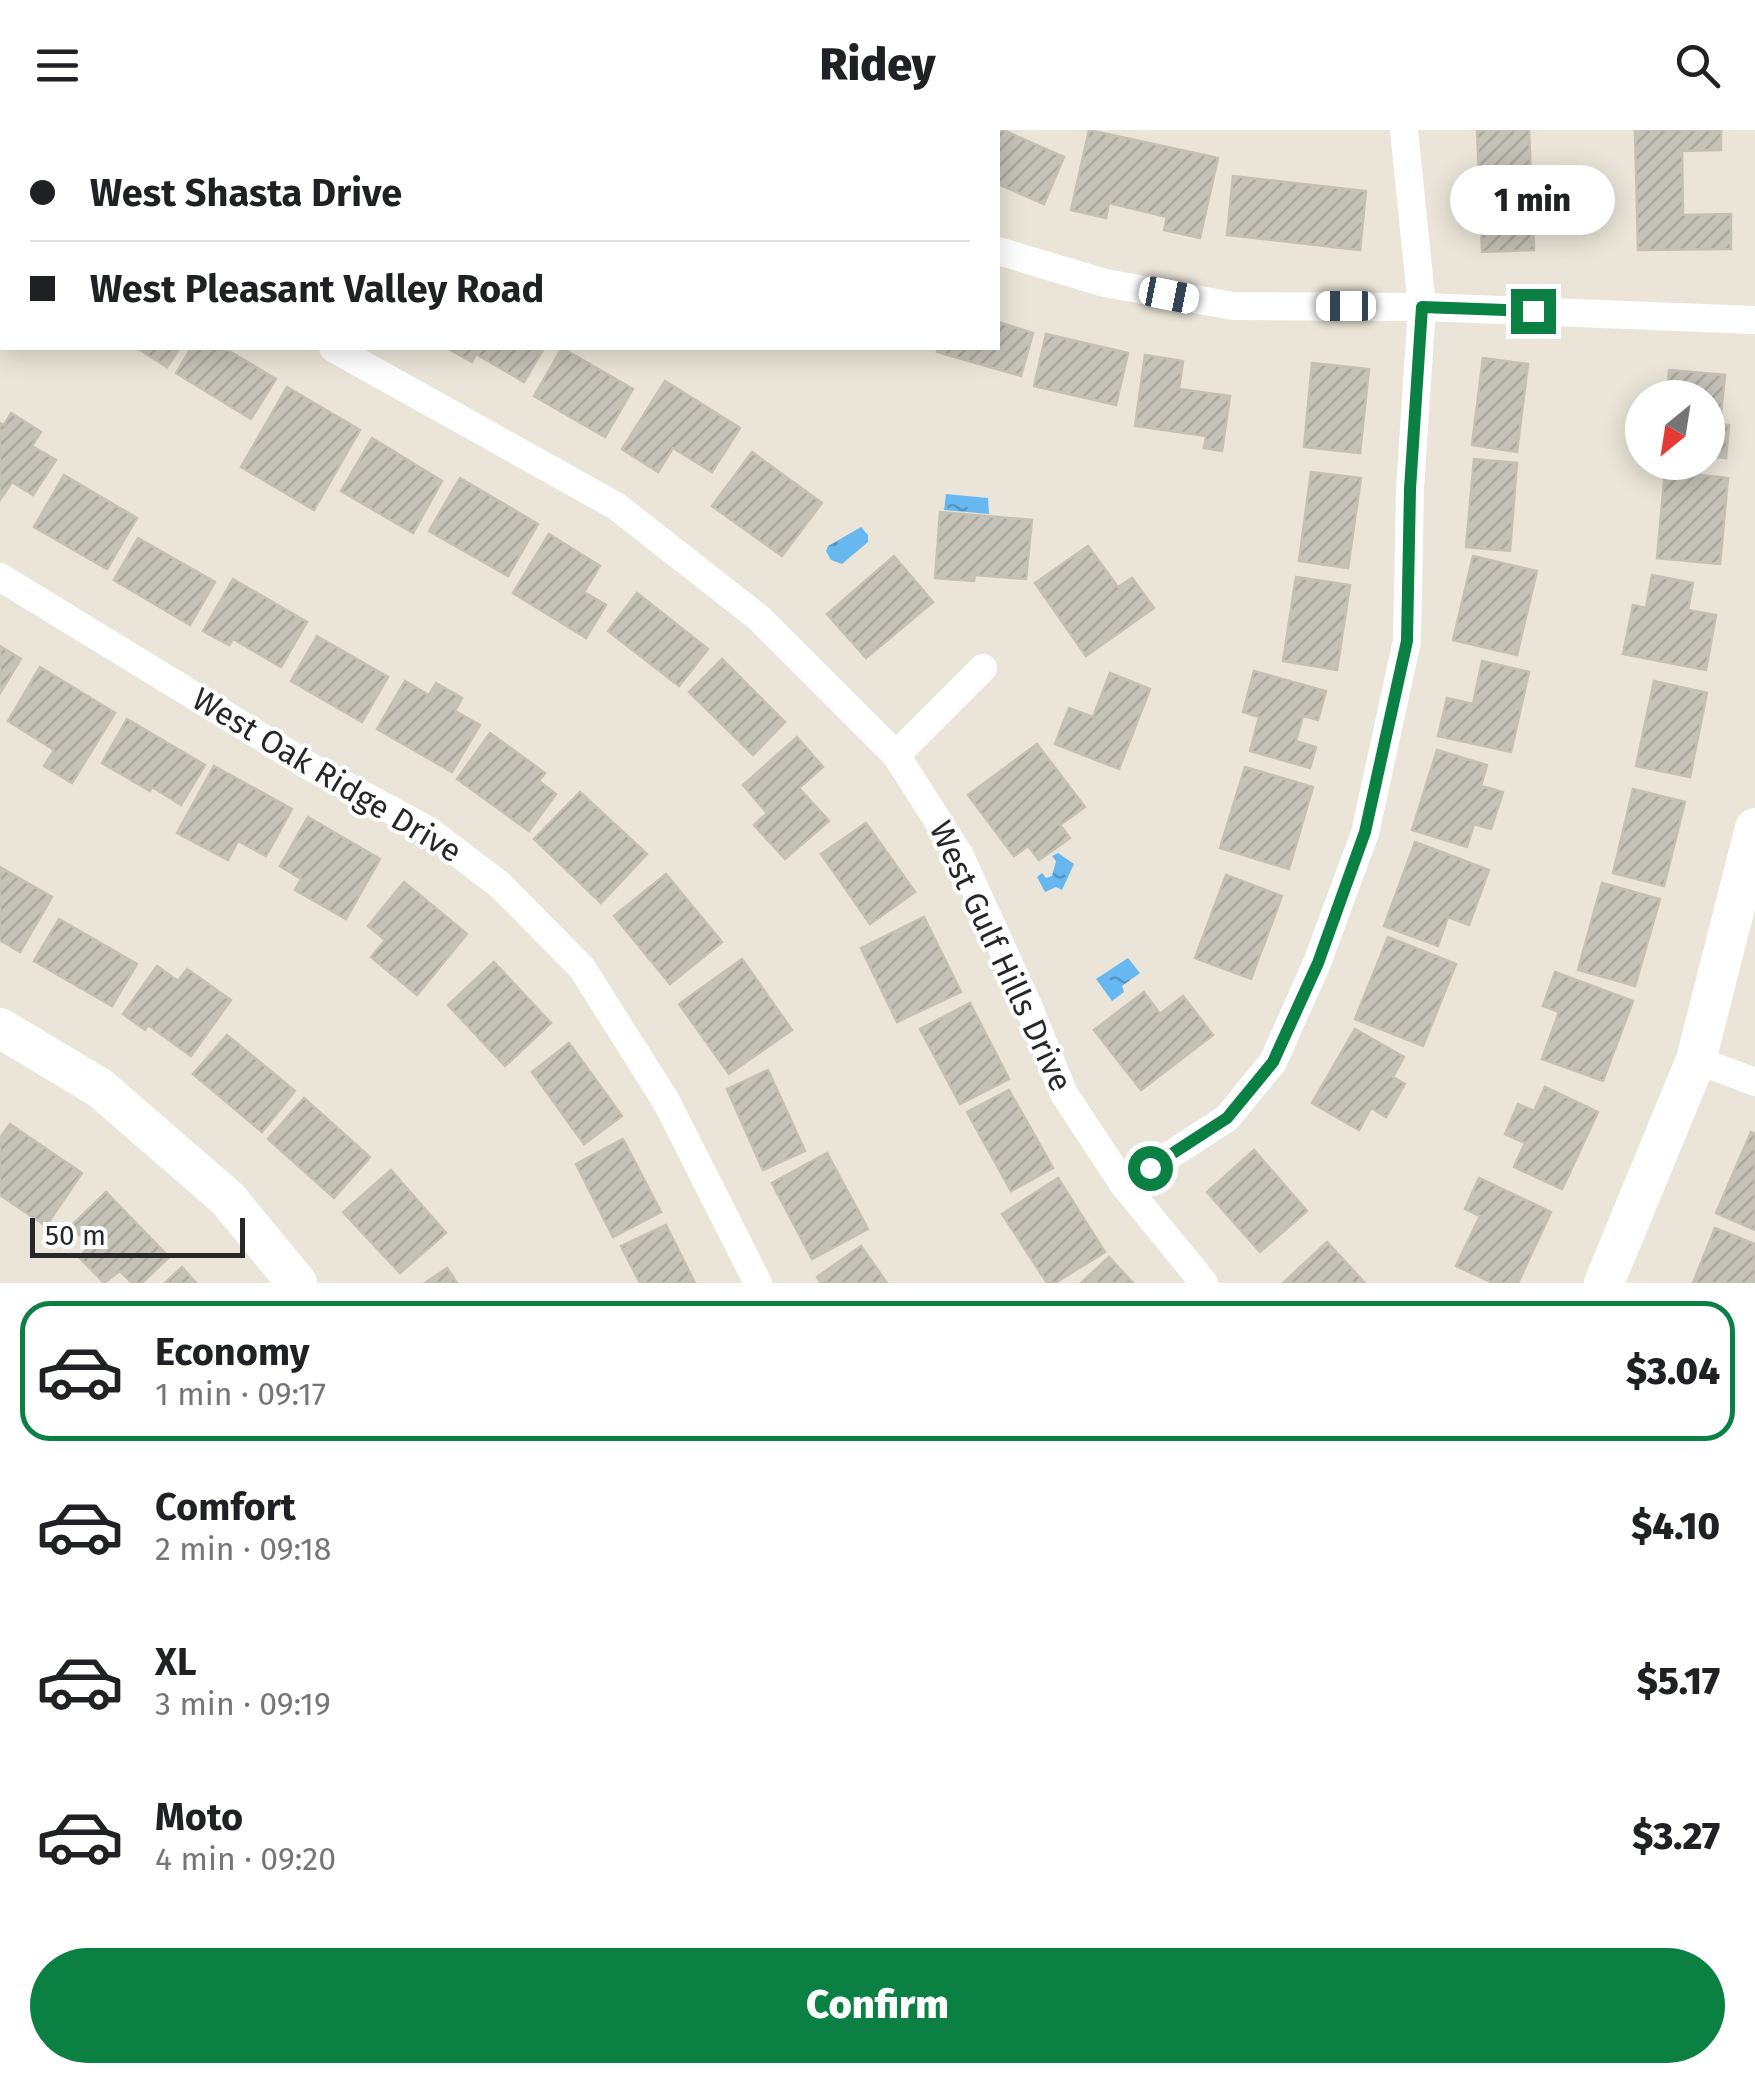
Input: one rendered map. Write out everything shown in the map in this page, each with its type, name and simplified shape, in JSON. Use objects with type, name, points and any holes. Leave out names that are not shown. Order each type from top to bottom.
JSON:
[{"type":"street","points":[[1124,1185],[1227,1118],[1273,1062],[1318,963],[1365,832],[1407,641],[1410,489],[1422,307],[1404,130]]},
{"type":"street","points":[[1000,252],[1105,283],[1233,306],[1422,307],[1755,320]]},
{"type":"street","name":"West Gulf Hills Drive","points":[[337,350],[616,506],[759,618],[896,754],[959,854],[1028,1003],[1064,1094],[1124,1185],[1204,1283]]},
{"type":"street","name":"West Oak Ridge Drive","points":[[0,578],[309,766],[428,830],[500,885],[582,968],[666,1100],[758,1283]]},
{"type":"street","points":[[896,754],[984,668]]},
{"type":"street","points":[[1604,1283],[1696,1060],[1755,828]]},
{"type":"street","points":[[0,1028],[100,1088],[228,1200],[297,1283]]},
{"type":"street","points":[[1696,1060],[1755,1082]]},
{"type":"water","points":[[946,494],[988,498],[989,514],[944,510]]},
{"type":"water","points":[[861,527],[868,542],[842,564],[831,560],[826,551],[828,546]]},
{"type":"water","points":[[1058,853],[1074,864],[1062,890],[1056,887],[1045,892],[1037,877],[1042,873],[1046,878],[1052,876],[1056,861],[1052,856]]},
{"type":"water","points":[[1128,958],[1140,973],[1122,986],[1124,992],[1112,1001],[1096,979]]},
{"type":"building","points":[[1000,130],[1064,157],[1044,204],[1000,185]]},
{"type":"building","points":[[1089,130],[1218,158],[1200,238],[1164,230],[1167,217],[1109,203],[1106,218],[1071,210]]},
{"type":"building","points":[[1477,130],[1529,130],[1534,250],[1482,252]]},
{"type":"building","points":[[1635,130],[1721,130],[1721,150],[1682,151],[1683,215],[1731,214],[1731,249],[1638,250]]},
{"type":"building","points":[[1233,176],[1366,191],[1360,250],[1227,235]]},
{"type":"building","points":[[1000,323],[1033,333],[1021,376],[937,352],[1000,350]]},
{"type":"building","points":[[1046,334],[1128,353],[1116,405],[1034,386]]},
{"type":"building","points":[[140,350],[179,350],[167,367]]},
{"type":"building","points":[[190,350],[227,350],[276,379],[251,419],[176,373]]},
{"type":"building","points":[[451,350],[543,350],[524,382],[476,354],[472,362]]},
{"type":"building","points":[[561,350],[633,389],[605,437],[534,396]]},
{"type":"building","points":[[1145,355],[1183,361],[1179,389],[1230,396],[1222,451],[1204,448],[1206,436],[1135,426]]},
{"type":"building","points":[[1483,358],[1528,364],[1517,452],[1472,445]]},
{"type":"building","points":[[1312,363],[1369,369],[1360,453],[1304,447]]},
{"type":"building","points":[[1669,370],[1725,375],[1724,380],[1668,380]]},
{"type":"building","points":[[665,381],[740,428],[712,472],[673,448],[658,472],[622,449]]},
{"type":"building","points":[[287,387],[360,430],[314,510],[241,467]]},
{"type":"building","points":[[11,413],[41,432],[32,446],[56,460],[33,495],[12,482],[0,500],[0,423],[4,425]]},
{"type":"building","points":[[1725,425],[1729,425],[1725,458]]},
{"type":"building","points":[[372,438],[442,481],[413,533],[341,491]]},
{"type":"building","points":[[752,452],[822,503],[782,556],[712,506]]},
{"type":"building","points":[[1474,459],[1517,463],[1510,551],[1466,547]]},
{"type":"building","points":[[1311,472],[1361,478],[1348,568],[1299,561]]},
{"type":"building","points":[[64,475],[137,518],[107,569],[34,527]]},
{"type":"building","points":[[460,478],[538,524],[508,576],[429,531]]},
{"type":"building","points":[[1728,478],[1720,564],[1657,558],[1664,480]]},
{"type":"building","points":[[940,512],[1032,520],[1026,579],[975,575],[974,581],[935,578]]},
{"type":"building","points":[[549,534],[600,566],[584,592],[606,605],[586,638],[513,593]]},
{"type":"building","points":[[138,538],[215,582],[190,625],[114,580]]},
{"type":"building","points":[[1088,546],[1118,587],[1132,578],[1154,608],[1086,656],[1035,583]]},
{"type":"building","points":[[894,556],[933,602],[866,658],[827,614]]},
{"type":"building","points":[[1473,556],[1537,571],[1517,655],[1453,640]]},
{"type":"building","points":[[1652,575],[1693,583],[1688,610],[1716,615],[1706,670],[1623,654],[1633,605],[1646,608]]},
{"type":"building","points":[[1296,577],[1350,585],[1337,670],[1283,661]]},
{"type":"building","points":[[233,579],[307,622],[281,667],[233,639],[229,645],[203,631]]},
{"type":"building","points":[[637,593],[708,649],[679,686],[608,631]]},
{"type":"building","points":[[317,636],[388,677],[362,722],[291,681]]},
{"type":"building","points":[[0,646],[21,659],[0,693]]},
{"type":"building","points":[[722,659],[785,722],[753,755],[689,692]]},
{"type":"building","points":[[1482,661],[1529,672],[1511,752],[1438,736],[1447,698],[1473,704]]},
{"type":"building","points":[[40,667],[115,713],[72,783],[44,766],[54,750],[8,721]]},
{"type":"building","points":[[1254,671],[1326,691],[1318,720],[1303,716],[1296,741],[1316,747],[1310,768],[1250,751],[1259,717],[1243,712]]},
{"type":"building","points":[[1110,673],[1150,689],[1119,769],[1055,744],[1069,708],[1093,717]]},
{"type":"building","points":[[405,681],[429,695],[436,683],[462,698],[455,711],[480,725],[452,772],[377,729]]},
{"type":"building","points":[[1654,681],[1707,693],[1690,777],[1636,766]]},
{"type":"building","points":[[127,719],[205,765],[181,805],[102,763]]},
{"type":"building","points":[[490,733],[545,773],[539,781],[556,794],[529,831],[457,779]]},
{"type":"building","points":[[797,737],[823,767],[799,788],[829,821],[785,859],[754,825],[767,813],[743,785]]},
{"type":"building","points":[[1037,744],[1085,807],[1060,825],[1070,838],[1039,860],[1028,846],[1014,856],[968,795]]},
{"type":"building","points":[[1437,750],[1487,765],[1481,786],[1503,792],[1491,829],[1474,824],[1467,847],[1412,830]]},
{"type":"building","points":[[214,766],[292,809],[266,856],[238,841],[228,860],[177,833]]},
{"type":"building","points":[[1245,767],[1313,787],[1289,869],[1220,848]]},
{"type":"building","points":[[1633,789],[1685,802],[1664,886],[1613,873]]},
{"type":"building","points":[[580,792],[647,854],[601,903],[534,839]]},
{"type":"building","points":[[308,817],[380,859],[346,919],[295,890],[301,879],[280,866]]},
{"type":"building","points":[[866,823],[915,892],[870,924],[821,854]]},
{"type":"building","points":[[1415,842],[1489,870],[1469,925],[1448,917],[1438,946],[1384,926]]},
{"type":"building","points":[[0,867],[52,897],[20,952],[0,940]]},
{"type":"building","points":[[666,874],[722,942],[670,984],[614,916]]},
{"type":"building","points":[[1226,875],[1282,896],[1251,979],[1195,958]]},
{"type":"building","points":[[404,882],[467,934],[417,995],[371,957],[385,940],[368,926]]},
{"type":"building","points":[[1602,883],[1660,899],[1635,986],[1578,970]]},
{"type":"building","points":[[924,917],[961,992],[897,1022],[861,948]]},
{"type":"building","points":[[59,919],[137,964],[112,1006],[34,961]]},
{"type":"building","points":[[1388,937],[1456,964],[1423,1046],[1355,1019]]},
{"type":"building","points":[[742,959],[792,1030],[729,1074],[679,1004]]},
{"type":"building","points":[[494,962],[551,1023],[505,1066],[448,1005]]},
{"type":"building","points":[[157,966],[178,981],[187,969],[231,1000],[191,1056],[148,1025],[145,1030],[123,1014]]},
{"type":"building","points":[[1555,972],[1633,1001],[1603,1081],[1542,1059],[1559,1012],[1543,1006]]},
{"type":"building","points":[[1144,992],[1160,1014],[1183,996],[1213,1035],[1141,1090],[1094,1030]]},
{"type":"building","points":[[970,1003],[1009,1079],[960,1104],[920,1029]]},
{"type":"building","points":[[1355,1029],[1404,1057],[1393,1077],[1405,1084],[1386,1117],[1371,1108],[1359,1130],[1312,1103]]},
{"type":"building","points":[[227,1035],[295,1091],[262,1132],[193,1074]]},
{"type":"building","points":[[569,1043],[622,1116],[584,1144],[532,1072]]},
{"type":"building","points":[[768,1070],[805,1151],[763,1170],[727,1089]]},
{"type":"building","points":[[1545,1087],[1598,1112],[1562,1189],[1514,1167],[1525,1143],[1505,1134],[1518,1104],[1534,1111]]},
{"type":"building","points":[[1009,1090],[1053,1168],[1011,1191],[967,1112]]},
{"type":"building","points":[[304,1098],[370,1157],[334,1198],[268,1139]]},
{"type":"building","points":[[10,1124],[82,1173],[46,1226],[0,1195],[0,1138]]},
{"type":"building","points":[[1751,1132],[1755,1134],[1755,1230],[1716,1213]]},
{"type":"building","points":[[623,1139],[661,1212],[613,1237],[576,1164]]},
{"type":"building","points":[[1254,1150],[1307,1211],[1260,1252],[1207,1192]]},
{"type":"building","points":[[827,1153],[868,1229],[812,1259],[772,1183]]},
{"type":"building","points":[[391,1170],[446,1233],[400,1273],[343,1212]]},
{"type":"building","points":[[1058,1178],[1105,1252],[1055,1283],[1047,1283],[1002,1214]]},
{"type":"building","points":[[1479,1178],[1551,1212],[1518,1283],[1493,1283],[1456,1266],[1480,1216],[1465,1209]]},
{"type":"building","points":[[106,1192],[169,1257],[142,1283],[132,1283],[120,1271],[104,1283],[79,1257],[90,1246],[71,1226]]},
{"type":"building","points":[[666,1225],[695,1283],[640,1283],[621,1246]]},
{"type":"building","points":[[1715,1228],[1755,1244],[1755,1283],[1693,1283]]},
{"type":"building","points":[[1327,1242],[1365,1283],[1283,1283]]},
{"type":"building","points":[[861,1246],[887,1283],[821,1283],[817,1277]]},
{"type":"building","points":[[1109,1257],[1133,1283],[1081,1283]]},
{"type":"building","points":[[182,1267],[196,1283],[165,1283]]},
{"type":"building","points":[[447,1268],[457,1283],[425,1283]]},
{"type":"route","points":[[1150,1168],[1227,1118],[1273,1062],[1318,963],[1365,832],[1407,641],[1410,489],[1422,307],[1533,311]]}]
